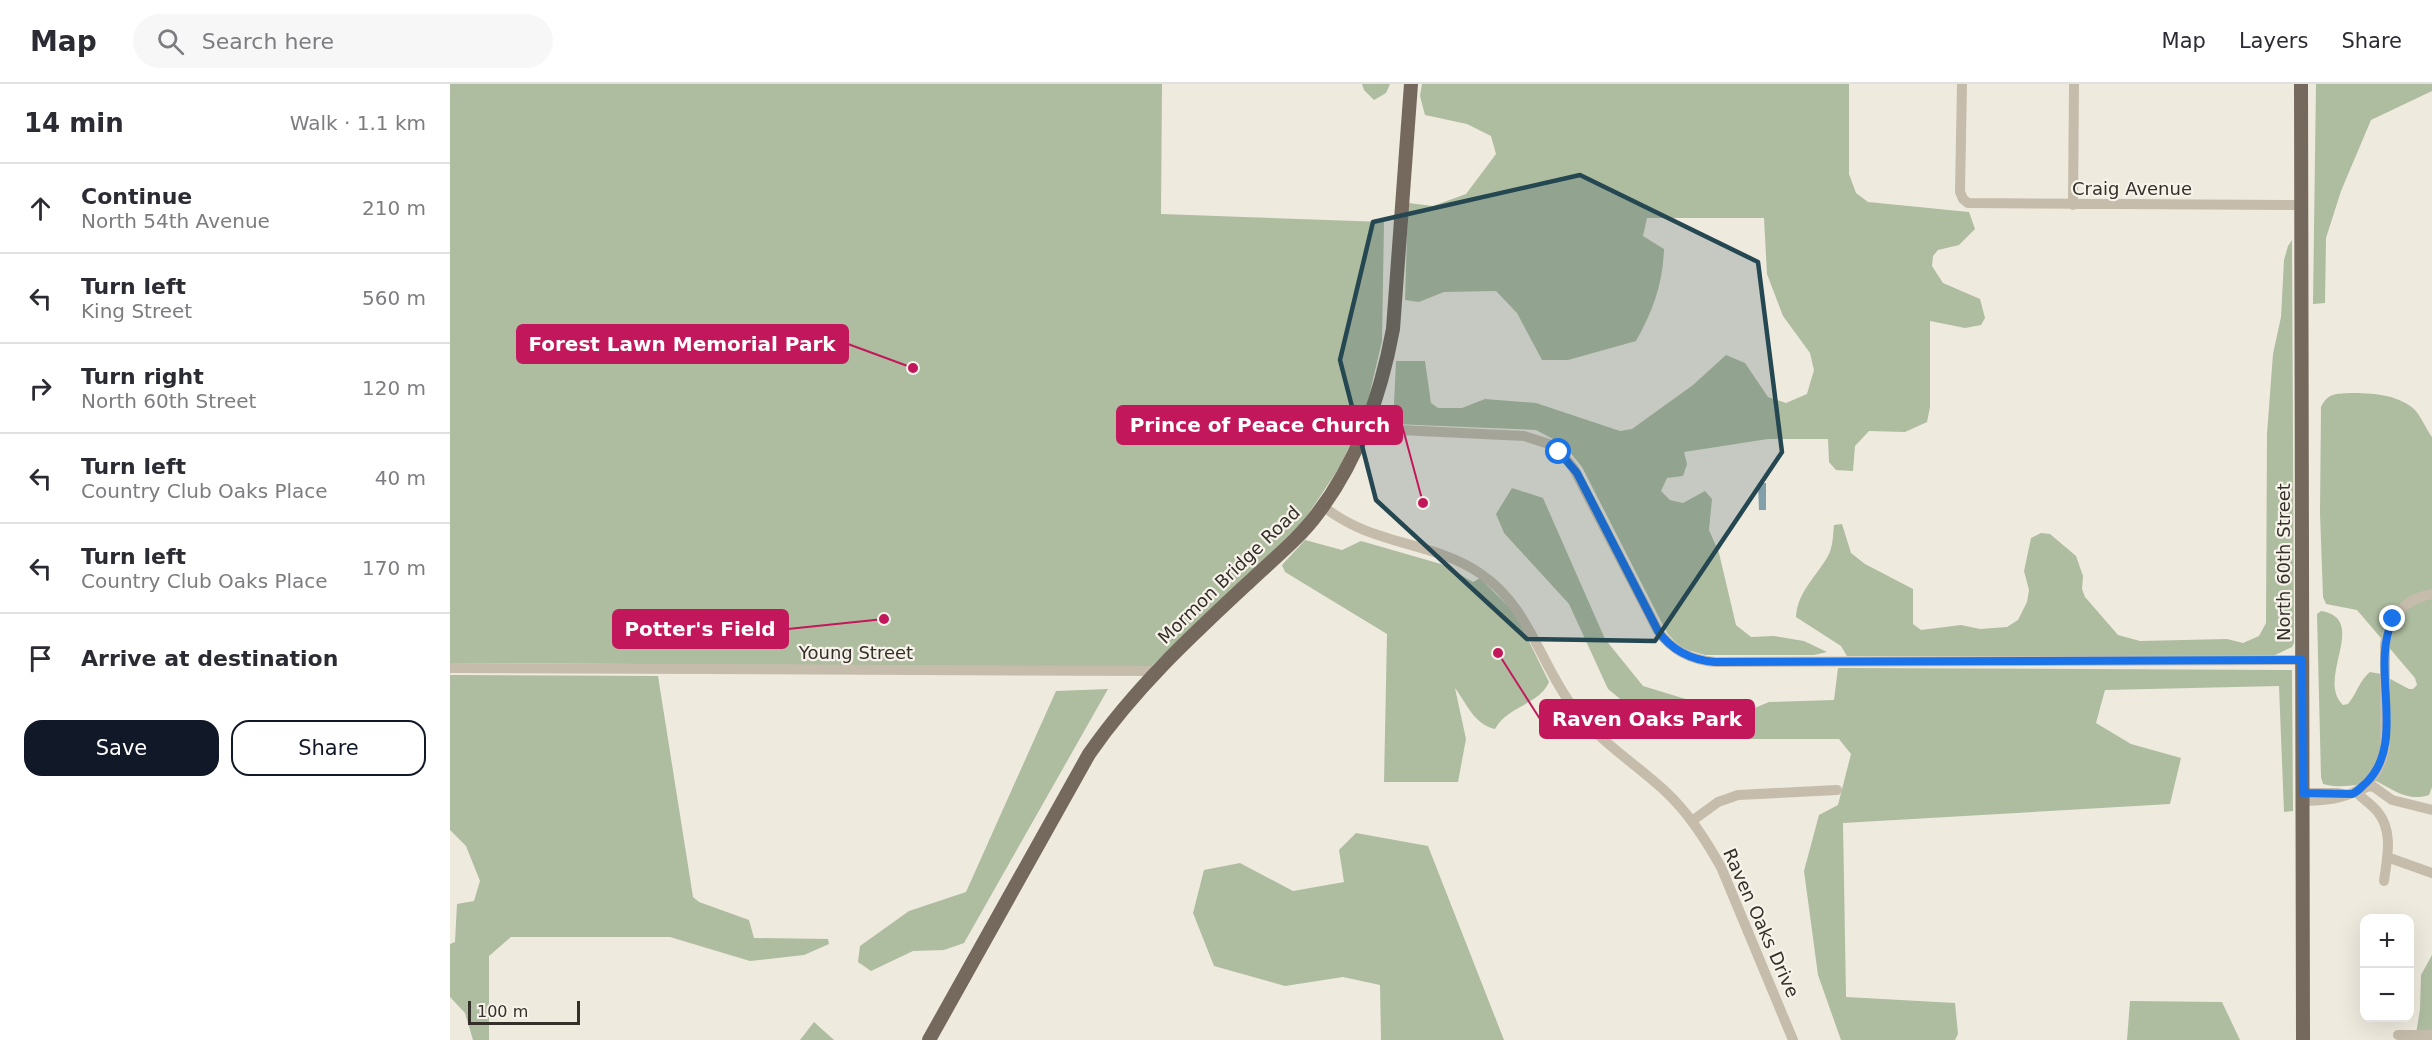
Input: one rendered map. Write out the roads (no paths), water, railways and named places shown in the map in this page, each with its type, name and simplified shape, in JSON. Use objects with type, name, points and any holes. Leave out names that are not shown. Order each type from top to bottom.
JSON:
[{"type":"main road","name":"Mormon Bridge Road","points":[[929,1040],[1089,753],[1155,671],[1273,560],[1323,506],[1358,447],[1387,363],[1393,328],[1411,84]]},
{"type":"main road","name":"North 60th Street","points":[[2301,84],[2303,1040]]},
{"type":"street","name":"Craig Avenue","points":[[1962,84],[1960,192],[1965,201],[1973,204],[2300,205]]},
{"type":"street","points":[[2073,205],[2074,84]]},
{"type":"street","points":[[1367,424],[1379,429],[1524,436],[1540,440],[1559,452],[1577,473],[1658,631],[1679,651],[1693,658],[1715,662],[2302,660]]},
{"type":"street","name":"Raven Oaks Drive","points":[[1323,506],[1362,531],[1453,559],[1471,567],[1492,582],[1528,625],[1552,673],[1581,717],[1608,745],[1665,791],[1692,821],[1721,867],[1793,1040]]},
{"type":"street","points":[[2351,794],[2375,774],[2381,764],[2385,748],[2385,644],[2389,627],[2404,606],[2415,599],[2432,594]]},
{"type":"street","name":"Young Street","points":[[450,668],[1155,671]]},
{"type":"street","points":[[2351,794],[2369,786],[2392,800],[2432,810]]},
{"type":"street","points":[[1692,821],[1718,802],[1738,795],[1837,790]]},
{"type":"street","points":[[2303,797],[2337,793],[2351,794],[2371,804],[2384,820],[2388,832],[2384,881]]},
{"type":"street","points":[[2387,857],[2432,873]]},
{"type":"street","points":[[2398,1035],[2432,1035]]},
{"type":"water","points":[[1758,483],[1766,483],[1766,510],[1759,510]]},
{"type":"place","name":"Forest Lawn Memorial Park","points":[[913,368]]},
{"type":"place","name":"Prince of Peace Church","points":[[1423,503]]},
{"type":"place","name":"Potter's Field","points":[[884,619]]},
{"type":"place","name":"Raven Oaks Park","points":[[1498,653]]}]
